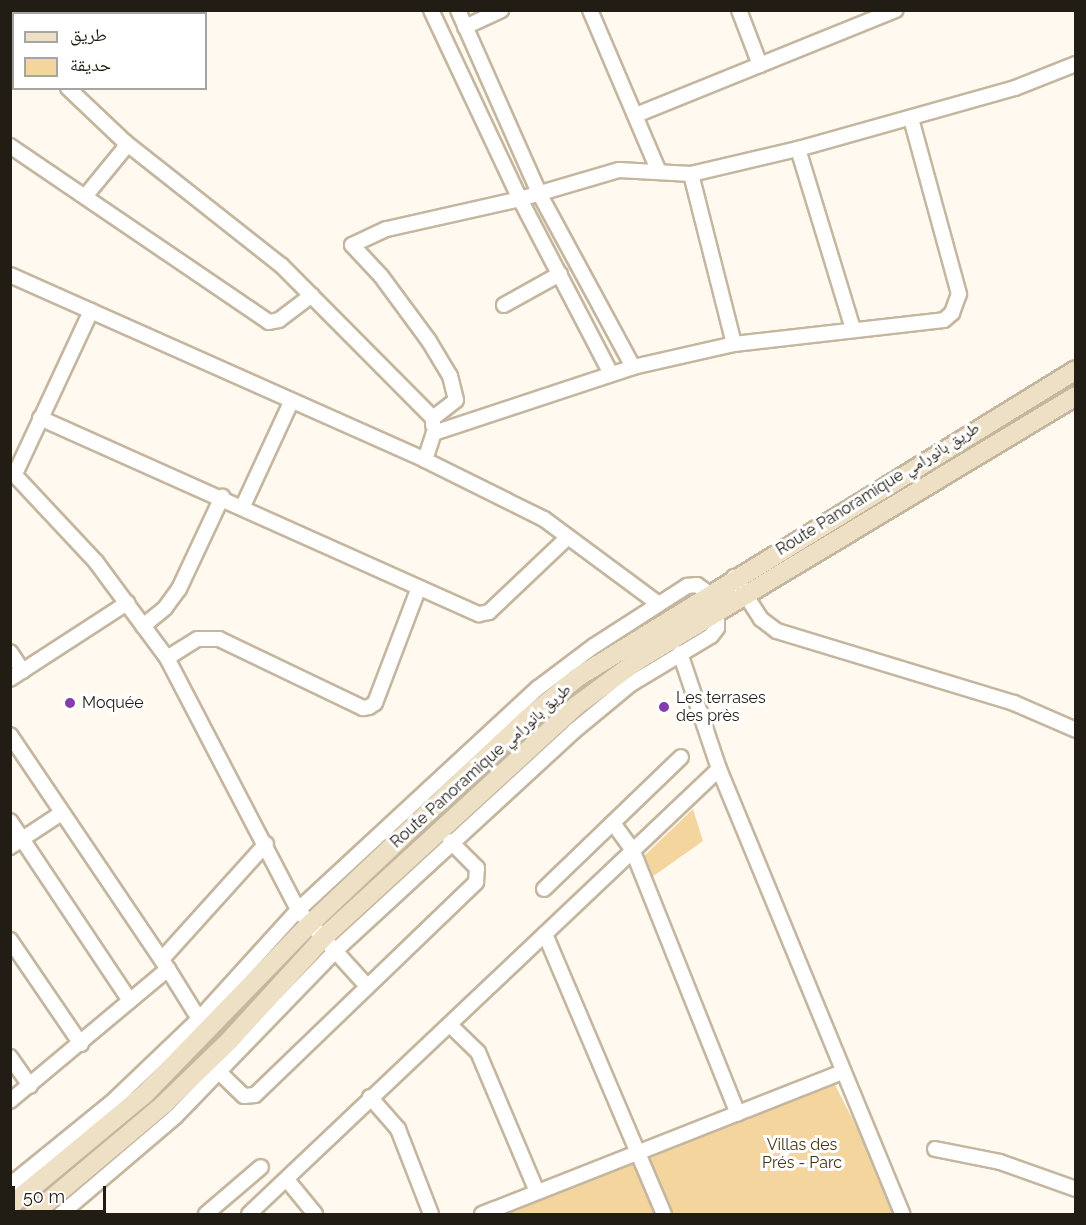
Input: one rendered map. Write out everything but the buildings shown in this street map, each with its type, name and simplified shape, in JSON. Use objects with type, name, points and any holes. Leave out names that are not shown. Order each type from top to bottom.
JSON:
[{"type":"street","points":[[431,10],[520,199],[611,374]]},
{"type":"street","points":[[458,10],[539,193],[633,367]]},
{"type":"street","points":[[465,27],[501,10]]},
{"type":"street","points":[[590,10],[659,172]]},
{"type":"street","points":[[739,10],[760,65]]},
{"type":"street","points":[[636,114],[896,10]]},
{"type":"street","points":[[433,418],[456,400],[450,376],[388,286],[352,245],[387,229],[520,199],[619,170],[692,174],[798,148],[911,119],[1015,88],[1076,64]]},
{"type":"street","points":[[70,90],[125,142],[281,265],[433,418],[434,434],[425,460]]},
{"type":"street","points":[[434,434],[633,367],[734,344],[944,320],[958,304],[957,284],[911,119]]},
{"type":"street","points":[[87,194],[124,149],[125,142]]},
{"type":"street","points":[[10,146],[87,194],[269,322],[279,320],[312,295]]},
{"type":"street","points":[[798,148],[853,329]]},
{"type":"street","points":[[692,174],[734,344]]},
{"type":"street","points":[[504,305],[560,274]]},
{"type":"street","points":[[10,275],[425,460],[544,519],[659,604]]},
{"type":"street","points":[[91,311],[13,472],[128,603],[167,658],[266,844],[298,910],[366,985]]},
{"type":"street","name":"Route Panoramique طريق بانورامي","points":[[10,1206],[145,1094],[311,923],[552,698],[606,657],[708,593],[1076,370]]},
{"type":"street","name":"Route Panoramique طريق بانورامي","points":[[33,1215],[164,1104],[576,706],[641,658],[1076,396]]},
{"type":"street","points":[[243,506],[291,402]]},
{"type":"street","points":[[40,418],[243,506],[418,590],[484,614],[568,537]]},
{"type":"street","points":[[143,626],[165,608],[179,589],[222,497]]},
{"type":"street","points":[[734,577],[761,619],[777,631],[1014,703],[1076,730]]},
{"type":"street","points":[[10,1185],[104,1110],[199,1019],[298,910],[529,695],[659,604],[690,585],[708,593]]},
{"type":"street","points":[[167,658],[198,639],[219,639],[363,708],[369,707],[375,703],[418,590]]},
{"type":"street","points":[[10,652],[16,675],[128,603]]},
{"type":"street","points":[[61,1215],[220,1074],[330,944],[607,702],[714,632],[717,612]]},
{"type":"street","points":[[680,653],[719,769],[901,1214]]},
{"type":"street","points":[[10,735],[60,814],[165,964],[199,1019]]},
{"type":"street","points":[[544,889],[681,758]]},
{"type":"street","points":[[249,1215],[288,1181],[370,1097],[451,1026],[632,849],[719,769]]},
{"type":"street","points":[[16,843],[60,814]]},
{"type":"street","points":[[10,821],[16,843],[130,1001]]},
{"type":"street","points":[[613,823],[632,849],[738,1114]]},
{"type":"street","points":[[220,1074],[244,1096],[255,1095],[478,879],[477,868],[450,841]]},
{"type":"street","points":[[10,1101],[130,1001],[165,964],[266,844]]},
{"type":"street","points":[[546,934],[640,1153],[664,1215]]},
{"type":"street","points":[[10,940],[81,1044]]},
{"type":"street","points":[[451,1026],[478,1052],[537,1192]]},
{"type":"street","points":[[10,1057],[30,1086]]},
{"type":"street","points":[[482,1215],[843,1072]]},
{"type":"street","points":[[370,1097],[398,1129],[430,1215]]},
{"type":"street","points":[[935,1149],[1000,1162],[1076,1189]]},
{"type":"street","points":[[206,1215],[261,1167]]},
{"type":"street","points":[[288,1181],[315,1215]]},
{"type":"green space","points":[[693,809],[703,841],[652,877],[644,856]]},
{"type":"green space","name":"Villas des Prés - Parc","points":[[831,1077],[901,1214],[483,1214]]},
{"type":"place","name":"Moquée","points":[[70,703]]},
{"type":"place","name":"Les terrases des près","points":[[664,707]]}]
